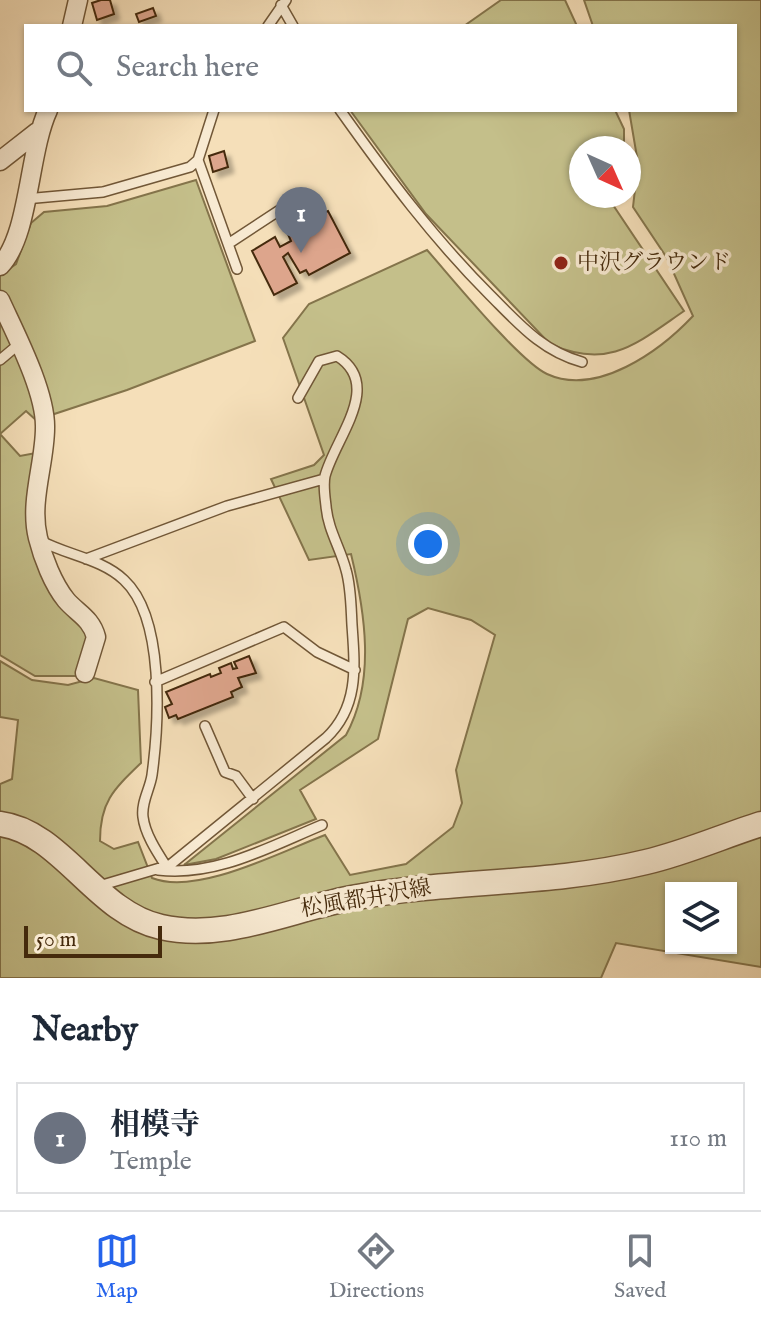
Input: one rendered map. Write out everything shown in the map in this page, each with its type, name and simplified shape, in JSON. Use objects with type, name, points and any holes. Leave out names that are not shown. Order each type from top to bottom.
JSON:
[{"type":"street","points":[[72,24],[78,0]]},
{"type":"street","points":[[0,266],[13,247],[37,132],[47,112]]},
{"type":"street","points":[[0,161],[37,132]]},
{"type":"street","points":[[0,300],[19,344],[45,425],[35,522],[38,539],[55,582],[67,601],[82,612],[96,637],[85,673]]},
{"type":"street","name":"松風都井沢線","points":[[0,824],[15,827],[43,845],[122,913],[142,922],[172,929],[229,929],[360,897],[599,871],[648,862],[761,824]]},
{"type":"lane","points":[[269,24],[283,3]]},
{"type":"lane","points":[[283,3],[292,24]]},
{"type":"lane","points":[[25,199],[103,192],[190,167],[198,160],[213,112]]},
{"type":"lane","points":[[341,112],[412,209],[460,266],[537,342],[557,355],[582,362]]},
{"type":"lane","points":[[198,160],[237,269]]},
{"type":"lane","points":[[228,244],[295,200]]},
{"type":"lane","points":[[0,360],[19,344]]},
{"type":"lane","points":[[92,888],[166,866],[253,799],[341,724],[351,700],[355,670],[346,569],[327,522],[324,479],[353,412],[359,386],[356,376],[337,356],[319,361],[298,398]]},
{"type":"lane","points":[[86,559],[227,506],[324,479]]},
{"type":"lane","points":[[38,539],[123,579],[137,596],[149,624],[155,682],[155,733],[143,817],[166,866]]},
{"type":"lane","points":[[155,682],[284,627],[317,652],[355,670]]},
{"type":"lane","points":[[205,726],[225,772],[236,776],[253,799]]},
{"type":"lane","points":[[154,870],[185,873],[222,866],[322,825]]},
{"type":"shaded area","points":[[501,0],[565,0],[576,24],[467,24]]},
{"type":"shaded area","points":[[584,0],[761,0],[761,967],[682,954],[737,954],[737,882],[665,882],[665,951],[616,943],[601,978],[0,978],[0,784],[12,779],[18,720],[0,717],[0,661],[32,680],[68,685],[94,678],[138,690],[141,763],[110,798],[102,816],[100,841],[114,849],[138,842],[152,878],[171,882],[215,877],[325,835],[350,875],[406,864],[453,827],[462,803],[456,770],[495,635],[471,620],[428,608],[408,619],[378,739],[300,790],[316,819],[216,859],[184,865],[346,735],[361,692],[365,646],[351,554],[309,560],[271,479],[314,465],[324,455],[283,338],[309,304],[427,250],[486,317],[535,366],[566,380],[586,380],[626,367],[645,356],[693,316],[667,258],[634,208],[641,208],[641,136],[633,136],[629,112],[737,112],[737,24],[592,24]]},
{"type":"shaded area","name":"中沢グラウンド","points":[[351,112],[616,112],[624,136],[569,136],[569,208],[615,208],[684,311],[636,343],[606,354],[571,351],[550,344],[426,214]]},
{"type":"shaded area","points":[[196,180],[255,341],[127,390],[36,420],[26,411],[0,434],[0,275],[16,264],[31,223],[44,212],[107,206]]},
{"type":"shaded area","points":[[0,434],[20,456],[36,453],[30,521],[89,638],[78,676],[35,676],[0,655]]},
{"type":"building","points":[[110,0],[114,14],[97,20],[92,3]]},
{"type":"building","points":[[153,8],[156,16],[139,22],[136,14]]},
{"type":"building","points":[[224,151],[228,167],[213,172],[209,156]]},
{"type":"building","points":[[315,210],[319,215],[328,211],[350,253],[309,275],[306,270],[300,273],[288,253],[283,257],[297,283],[274,295],[252,251],[275,237],[280,247],[291,241],[287,232],[296,227],[293,222]]},
{"type":"building","points":[[249,656],[256,673],[238,678],[242,687],[231,692],[233,697],[178,719],[176,715],[169,718],[165,707],[172,704],[166,692],[210,674],[211,677],[221,673],[219,668],[231,663],[233,669],[237,668],[234,662]]},
{"type":"place","name":"相模寺","points":[[301,253]]},
{"type":"place","name":"中沢グラウンド","points":[[561,263]]}]
